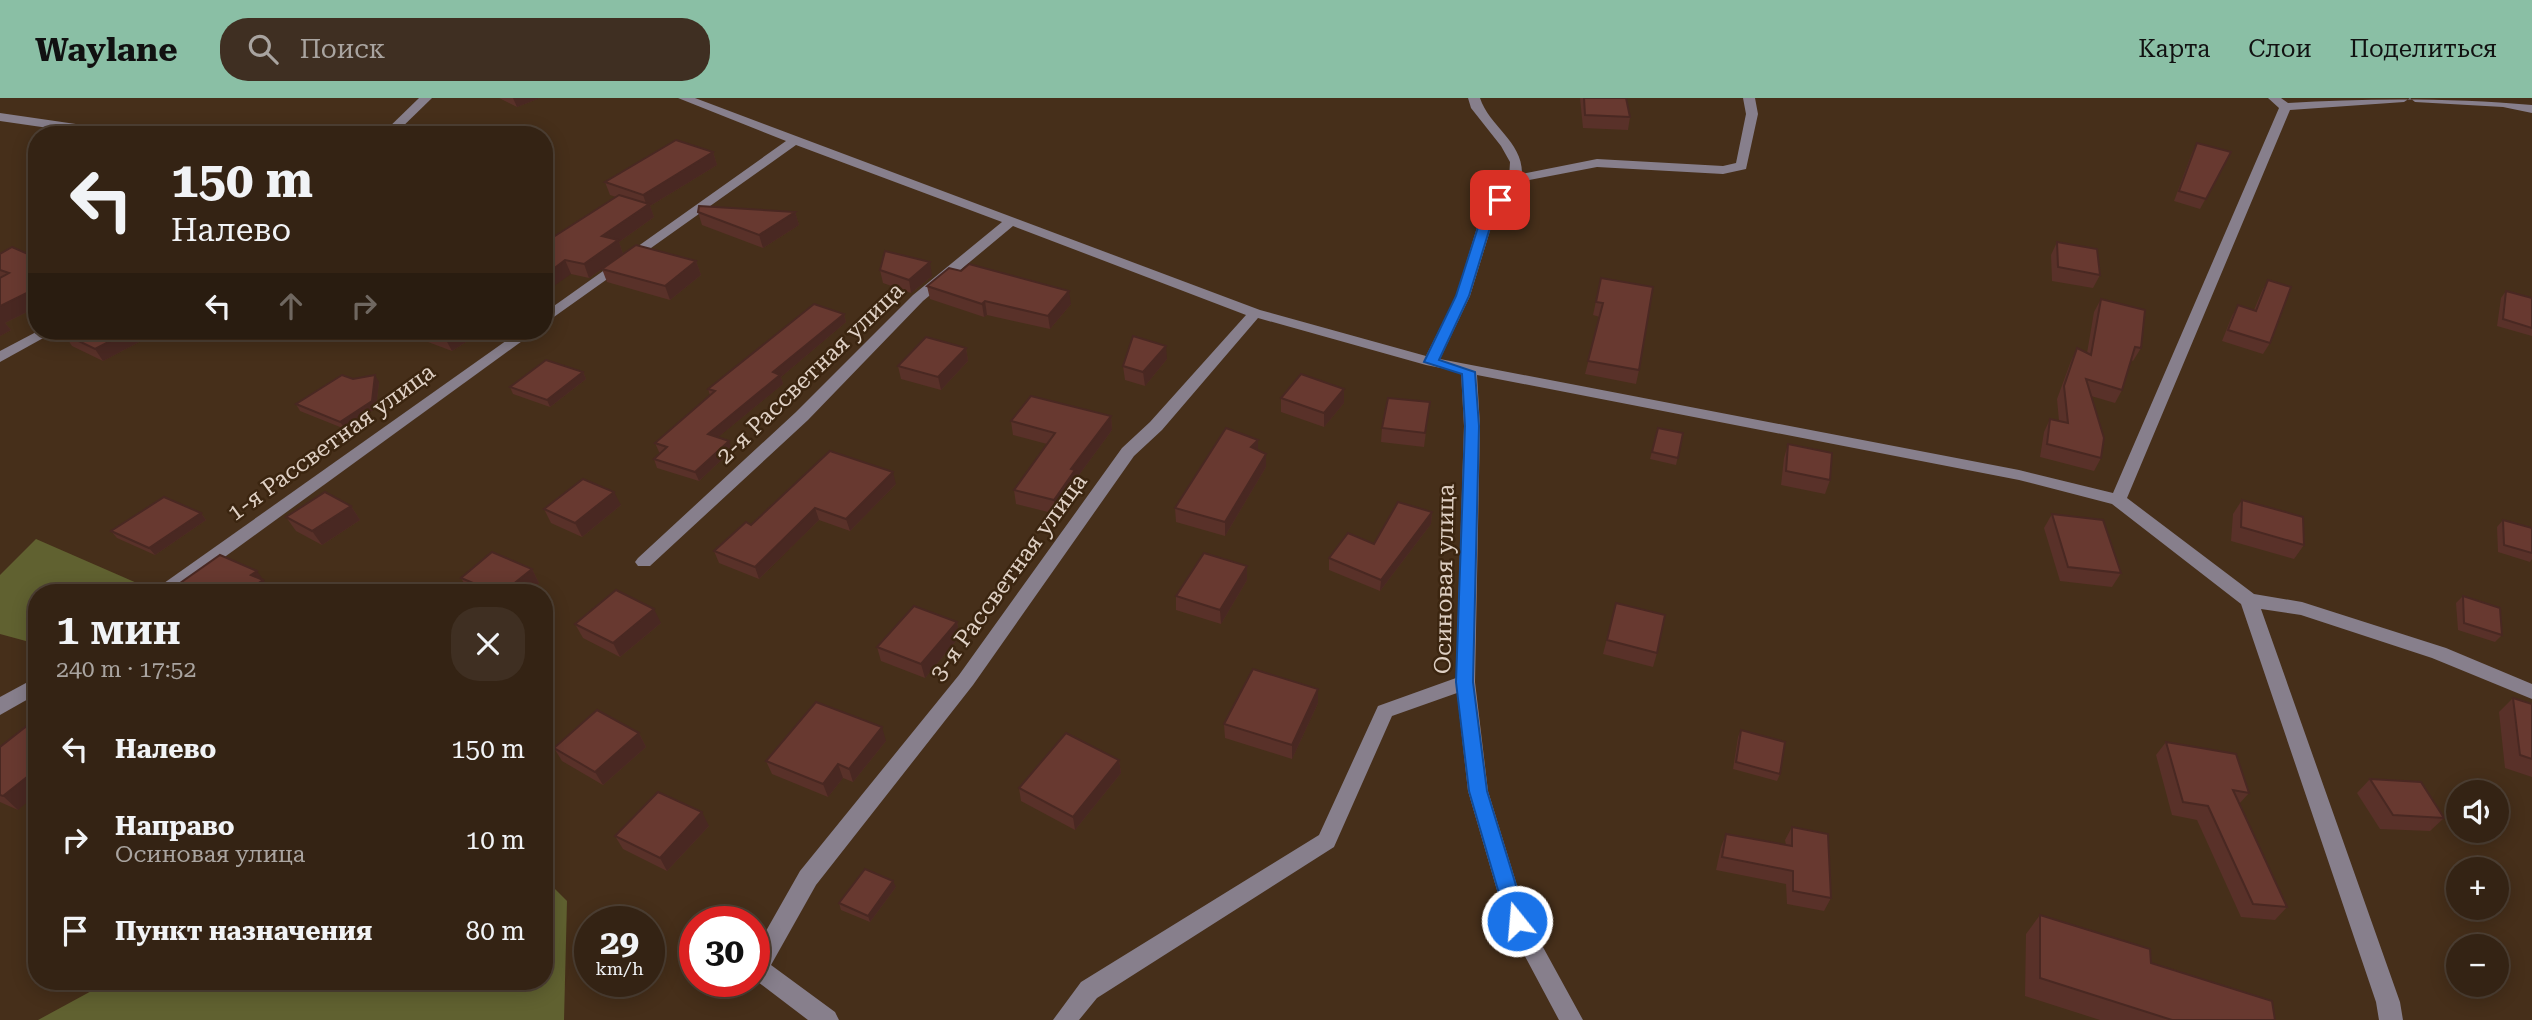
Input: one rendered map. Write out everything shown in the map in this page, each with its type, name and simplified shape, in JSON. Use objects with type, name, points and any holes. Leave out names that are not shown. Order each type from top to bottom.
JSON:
[{"type":"street","points":[[396,126],[426,98]]},
{"type":"street","points":[[684,98],[1255,313],[1469,372],[2019,475],[2118,500],[2249,600],[2302,609],[2439,653],[2532,692]]},
{"type":"street","points":[[1431,362],[1463,296],[1486,221],[1515,179],[1516,162],[1507,145],[1477,108],[1474,98]]},
{"type":"street","points":[[1515,179],[1597,163],[1723,170],[1742,166],[1752,114],[1749,98]]},
{"type":"street","points":[[2118,500],[2279,103],[2404,98]]},
{"type":"street","points":[[2415,98],[2504,103],[2532,109]]},
{"type":"street","points":[[0,117],[62,126]]},
{"type":"street","points":[[553,314],[796,139]]},
{"type":"street","name":"2-я Рассветная улица","points":[[644,562],[802,416],[918,298],[1011,221]]},
{"type":"street","name":"3-я Рассветная улица","points":[[827,1020],[757,968],[808,878],[966,680],[1128,453],[1156,426],[1255,313]]},
{"type":"street","points":[[0,357],[32,340]]},
{"type":"street","name":"1-я Рассветная улица","points":[[176,584],[516,340]]},
{"type":"street","name":"Осиновая улица","points":[[1469,372],[1472,426],[1465,682],[1478,791],[1517,921],[1571,1020]]},
{"type":"street","points":[[2249,600],[2388,1002],[2391,1020]]},
{"type":"street","points":[[1065,1020],[1089,990],[1326,841],[1385,710],[1465,682]]},
{"type":"street","points":[[0,707],[28,690]]},
{"type":"shaded area","points":[[36,539],[139,584],[28,584],[28,642],[0,634],[0,575]]},
{"type":"shaded area","points":[[553,887],[567,901],[564,1020],[38,1020],[93,990],[553,990]]},
{"type":"building","points":[[1584,98],[1626,98],[1630,117],[1585,115]]},
{"type":"building","points":[[676,140],[713,152],[643,195],[605,182]]},
{"type":"building","points":[[2197,143],[2231,152],[2206,199],[2179,191]]},
{"type":"building","points":[[619,195],[649,204],[602,236],[618,240],[584,264],[565,260],[553,269],[553,237]]},
{"type":"building","points":[[699,206],[795,212],[759,235],[698,212]]},
{"type":"building","points":[[2057,242],[2097,249],[2100,275],[2058,267]]},
{"type":"building","points":[[636,245],[696,261],[665,286],[602,269]]},
{"type":"building","points":[[12,247],[28,254],[28,292],[0,306],[0,278],[9,273],[0,270],[0,254]]},
{"type":"building","points":[[885,251],[930,262],[909,280],[880,270]]},
{"type":"building","points":[[969,264],[1069,291],[1048,316],[985,301],[982,304],[927,286],[949,268],[961,271]]},
{"type":"building","points":[[1601,278],[1653,287],[1639,370],[1588,361],[1603,303],[1596,302]]},
{"type":"building","points":[[2268,280],[2291,287],[2270,343],[2228,330],[2238,305],[2256,311]]},
{"type":"building","points":[[2506,291],[2532,298],[2532,328],[2503,319]]},
{"type":"building","points":[[2101,299],[2145,310],[2141,348],[2135,347],[2122,390],[2086,379],[2104,438],[2101,458],[2047,444],[2050,419],[2068,423],[2064,386],[2077,348],[2091,355]]},
{"type":"building","points":[[814,304],[844,314],[773,372],[780,375],[708,434],[729,441],[695,472],[654,459],[667,447],[655,443],[715,391],[708,389]]},
{"type":"building","points":[[1133,336],[1166,346],[1143,372],[1123,366]]},
{"type":"building","points":[[926,337],[966,348],[938,377],[898,366]]},
{"type":"building","points":[[76,340],[112,340],[95,349]]},
{"type":"building","points":[[546,360],[583,372],[547,400],[510,387]]},
{"type":"building","points":[[1301,374],[1344,389],[1324,413],[1281,398]]},
{"type":"building","points":[[342,375],[353,379],[375,375],[372,401],[340,422],[296,404]]},
{"type":"building","points":[[1031,396],[1111,416],[1071,469],[1075,470],[1054,500],[1014,490],[1055,433],[1011,421]]},
{"type":"building","points":[[1388,398],[1430,402],[1425,433],[1382,428]]},
{"type":"building","points":[[1226,428],[1258,440],[1251,447],[1266,454],[1225,522],[1175,508]]},
{"type":"building","points":[[1658,428],[1683,433],[1678,458],[1652,452]]},
{"type":"building","points":[[1788,444],[1832,453],[1830,480],[1786,471]]},
{"type":"building","points":[[830,451],[893,472],[846,519],[815,508],[755,567],[714,551],[746,522],[751,525]]},
{"type":"building","points":[[583,479],[614,492],[575,523],[544,509]]},
{"type":"building","points":[[325,492],[351,506],[312,531],[286,517]]},
{"type":"building","points":[[164,497],[201,513],[149,548],[111,531]]},
{"type":"building","points":[[2242,500],[2303,517],[2304,545],[2241,527]]},
{"type":"building","points":[[1398,502],[1432,512],[1381,580],[1329,558],[1348,533],[1374,544]]},
{"type":"building","points":[[2052,514],[2103,520],[2121,573],[2068,567]]},
{"type":"building","points":[[2503,520],[2532,528],[2532,553],[2504,545]]},
{"type":"building","points":[[492,552],[532,569],[513,584],[475,584],[461,578]]},
{"type":"building","points":[[1204,553],[1247,566],[1220,610],[1176,596]]},
{"type":"building","points":[[220,555],[257,571],[251,575],[263,580],[257,584],[179,584]]},
{"type":"building","points":[[616,590],[654,609],[613,643],[575,624]]},
{"type":"building","points":[[2463,596],[2500,608],[2502,635],[2464,623]]},
{"type":"building","points":[[1616,603],[1665,615],[1657,653],[1607,640]]},
{"type":"building","points":[[914,606],[957,622],[921,664],[877,647]]},
{"type":"building","points":[[1253,669],[1318,689],[1292,745],[1224,724]]},
{"type":"building","points":[[2513,698],[2532,704],[2532,759],[2520,755]]},
{"type":"building","points":[[816,702],[882,727],[849,769],[838,764],[823,784],[766,761]]},
{"type":"building","points":[[597,710],[639,733],[595,772],[554,748]]},
{"type":"building","points":[[28,725],[28,776],[3,796],[0,795],[0,747]]},
{"type":"building","points":[[1741,730],[1785,742],[1780,774],[1736,762]]},
{"type":"building","points":[[1066,733],[1119,760],[1073,817],[1019,788]]},
{"type":"building","points":[[2166,742],[2236,754],[2249,793],[2233,790],[2287,907],[2253,904],[2208,806],[2183,802]]},
{"type":"building","points":[[2370,779],[2421,782],[2444,818],[2393,815]]},
{"type":"building","points":[[658,792],[702,812],[660,858],[615,836]]},
{"type":"building","points":[[1792,827],[1828,834],[1831,898],[1793,891],[1793,871],[1722,857],[1726,834],[1792,846]]},
{"type":"building","points":[[865,869],[893,881],[868,916],[839,903]]},
{"type":"building","points":[[2040,915],[2150,949],[2151,963],[2272,1001],[2275,1020],[2172,1020],[2040,978]]},
{"type":"route","points":[[1500,200],[1486,221],[1463,296],[1431,362],[1469,372],[1472,426],[1465,682],[1478,791],[1517,921]]}]
